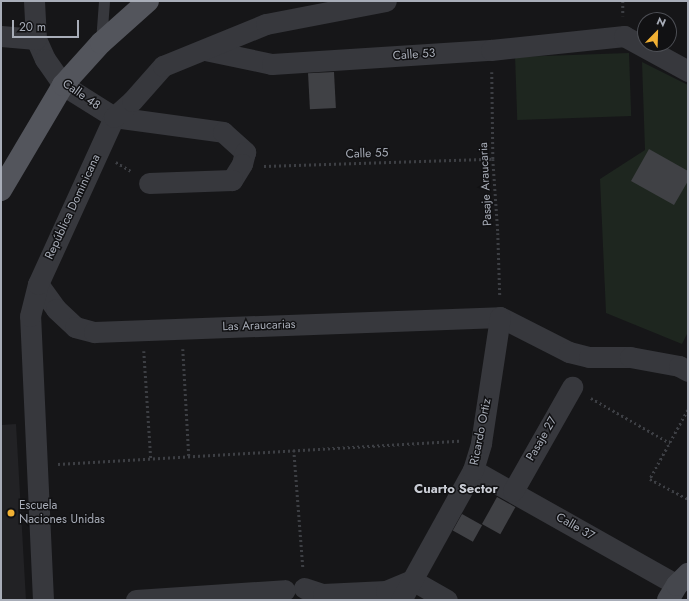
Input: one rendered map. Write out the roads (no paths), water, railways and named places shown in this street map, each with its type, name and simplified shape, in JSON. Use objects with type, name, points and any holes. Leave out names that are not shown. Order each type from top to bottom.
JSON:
[{"type":"main road","points":[[1,190],[63,85],[101,43],[148,1]]},
{"type":"street","name":"Calle 48","points":[[34,1],[36,39],[45,59],[63,85],[114,117]]},
{"type":"street","name":"República Dominicana","points":[[43,600],[30,316],[38,284],[114,117],[132,101],[163,66],[266,24],[386,1]]},
{"type":"street","points":[[1,36],[36,39]]},
{"type":"street","name":"Calle 53","points":[[205,50],[272,64],[491,50],[624,36],[688,71]]},
{"type":"street","points":[[114,117],[223,132],[245,152],[242,164],[232,180],[149,183]]},
{"type":"street","name":"Las Araucarias","points":[[38,284],[56,309],[75,327],[94,332],[500,317]]},
{"type":"street","points":[[500,317],[569,352],[589,356],[630,357],[679,366],[688,371]]},
{"type":"street","name":"Ricardo Ortiz","points":[[401,600],[473,470],[481,443],[500,317]]},
{"type":"street","name":"Pasaje 27","points":[[513,491],[572,387]]},
{"type":"street","name":"Calle 37","points":[[473,470],[513,491],[678,586]]},
{"type":"street","points":[[136,600],[294,589],[323,594],[386,591],[412,580],[447,600]]},
{"type":"lane","points":[[101,43],[104,1]]},
{"type":"place","name":"Escuela Naciones Unidas","points":[[11,513]]},
{"type":"district","name":"Cuarto Sector","points":[[456,489]]}]
